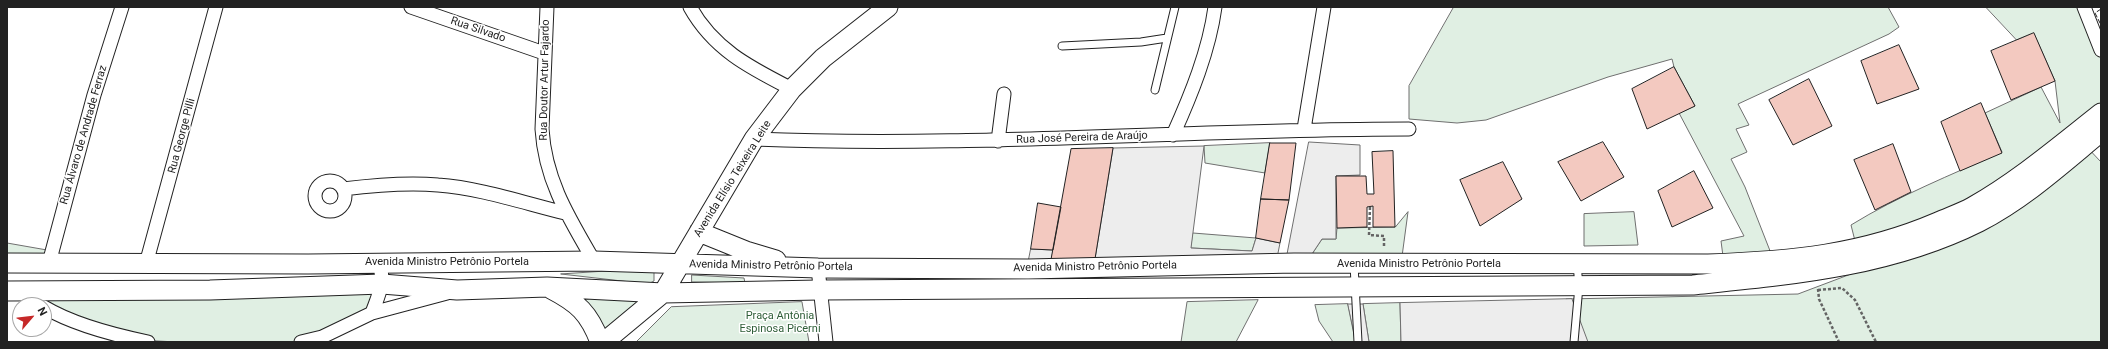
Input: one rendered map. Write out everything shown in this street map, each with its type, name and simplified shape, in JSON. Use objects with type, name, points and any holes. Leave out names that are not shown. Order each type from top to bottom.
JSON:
[{"type":"street","name":"Rua Álvaro de Andrade Ferraz","points":[[49,263],[94,95],[122,7]]},
{"type":"street","name":"Rua George Pilli","points":[[146,264],[216,7]]},
{"type":"street","name":"Rua Silvado","points":[[411,7],[544,52]]},
{"type":"street","name":"Rua Doutor Artur Fajardo","points":[[547,7],[544,52],[543,148],[548,170],[565,213],[594,261]]},
{"type":"street","points":[[690,7],[705,32],[723,47],[751,68],[792,90]]},
{"type":"street","name":"Avenida Elísio Teixeira Leite","points":[[604,342],[663,293],[754,139],[792,90],[823,58],[888,7]]},
{"type":"street","points":[[1173,135],[1191,96],[1213,22],[1215,7]]},
{"type":"street","points":[[1304,129],[1324,7]]},
{"type":"street","points":[[2084,7],[2101,50]]},
{"type":"street","points":[[998,141],[1004,94]]},
{"type":"street","name":"Avenida Ministro Petrônio Portela","points":[[7,263],[146,264],[594,261],[809,268],[1028,268],[1354,264],[1708,264],[1774,261],[1840,253],[1904,236],[1971,208],[2024,174],[2101,112]]},
{"type":"street","name":"Rua José Pereira de Araújo","points":[[754,139],[998,141],[1304,129],[1409,129]]},
{"type":"street","name":"Avenida Ministro Petrônio Portela","points":[[15,291],[210,290],[382,284],[457,290],[547,287],[663,293],[819,290],[1693,285],[1817,281],[1876,260],[1925,246],[1980,222],[2028,191],[2101,132]]},
{"type":"street","points":[[344,189],[397,183],[439,185],[480,192],[565,213]]},
{"type":"street","points":[[699,232],[746,251],[809,268],[819,290],[826,342]]},
{"type":"street","name":"Avenida Ministro Petrônio Portela","points":[[7,254],[49,263]]},
{"type":"street","points":[[372,313],[382,284],[383,273],[378,262]]},
{"type":"street","points":[[547,287],[577,304],[590,318],[600,342]]},
{"type":"street","name":"Avenida Ministro Petrônio Portela","points":[[301,342],[322,336],[372,313],[457,290]]},
{"type":"street","name":"Avenida Ministro Petrônio Portela","points":[[15,291],[26,297]]},
{"type":"street","name":"Avenida Ministro Petrônio Portela","points":[[52,310],[88,325],[148,342]]},
{"type":"lane","points":[[1155,90],[1175,7]]},
{"type":"lane","points":[[1062,46],[1141,42],[1168,38]]},
{"type":"lane","points":[[1354,264],[1358,342]]},
{"type":"lane","points":[[1574,342],[1579,286],[1577,264]]},
{"type":"path","points":[[1370,207],[1369,235],[1384,236],[1384,264]]},
{"type":"path","points":[[1839,342],[1819,299],[1817,281],[1842,288],[1855,300],[1876,342]]},
{"type":"green space","points":[[1454,7],[1888,7],[1899,27],[1889,34],[1738,104],[1749,125],[1736,129],[1747,152],[1731,159],[1745,187],[1774,261],[1724,264],[1721,241],[1744,236],[1679,113],[1695,106],[1674,67],[1672,59],[1608,77],[1486,120],[1457,123],[1409,119],[1409,86]]},
{"type":"green space","points":[[1986,7],[2084,7],[2101,50],[2101,113],[2024,174],[1857,249],[1851,225],[1906,195],[2002,152],[1985,113],[2041,87],[2060,123],[2055,81],[2034,34],[2017,40]]},
{"type":"green space","points":[[1270,143],[1265,173],[1205,163],[1204,146]]},
{"type":"green space","points":[[2085,145],[2101,162],[2101,342],[1583,342],[1566,299],[1798,294],[1925,246]]},
{"type":"green space","points":[[1408,212],[1401,264],[1306,263],[1322,239],[1336,239],[1337,228],[1395,227]]},
{"type":"green space","points":[[1634,212],[1638,245],[1584,246],[1584,214]]},
{"type":"green space","points":[[1193,233],[1256,238],[1252,251],[1191,248]]},
{"type":"green space","points":[[7,243],[47,250],[49,263],[7,263]]},
{"type":"green space","points":[[622,270],[654,272],[654,281],[648,284],[561,274]]},
{"type":"green space","points":[[692,275],[744,278],[745,283],[692,282]]},
{"type":"green space","points":[[382,284],[372,313],[301,342],[177,342],[138,340],[52,309],[52,297],[31,297],[22,291]]},
{"type":"green space","points":[[547,287],[663,293],[604,342]]},
{"type":"green space","points":[[1258,300],[1236,342],[1181,342],[1187,302]]},
{"type":"green space","name":"Praça Antônia Espinosa Picerni","points":[[802,302],[809,342],[636,342],[671,307]]},
{"type":"green space","points":[[1400,303],[1401,342],[1369,342],[1363,304]]},
{"type":"green space","points":[[1348,304],[1356,342],[1333,342],[1319,321],[1315,305]]},
{"type":"shaded area","points":[[1309,142],[1360,145],[1360,175],[1336,176],[1336,239],[1322,239],[1306,263],[1094,265],[1113,148],[1204,146],[1191,248],[1252,251],[1256,238],[1280,243],[1278,253],[1285,263]]},
{"type":"shaded area","points":[[1031,249],[1053,250],[1051,263],[1028,264]]},
{"type":"shaded area","points":[[1572,299],[1588,342],[1401,342],[1400,303]]},
{"type":"shaded area","points":[[1348,304],[1363,304],[1369,342],[1356,342]]},
{"type":"building","points":[[2034,33],[2055,81],[2011,100],[1991,51]]},
{"type":"building","points":[[1899,45],[1919,89],[1877,104],[1861,61]]},
{"type":"building","points":[[1674,67],[1695,106],[1647,129],[1632,89]]},
{"type":"building","points":[[1809,79],[1832,126],[1793,145],[1769,100]]},
{"type":"building","points":[[1981,103],[2002,153],[1960,171],[1941,122]]},
{"type":"building","points":[[1603,142],[1624,177],[1581,201],[1558,162]]},
{"type":"building","points":[[1270,143],[1296,143],[1289,200],[1261,199]]},
{"type":"building","points":[[1893,144],[1911,192],[1875,210],[1854,160]]},
{"type":"building","points":[[1113,148],[1094,265],[1050,265],[1071,149]]},
{"type":"building","points":[[1393,151],[1395,227],[1373,227],[1373,206],[1367,207],[1367,227],[1337,228],[1336,176],[1366,176],[1367,194],[1374,194],[1372,152]]},
{"type":"building","points":[[1503,162],[1522,199],[1480,226],[1460,180]]},
{"type":"building","points":[[1694,171],[1713,208],[1672,227],[1658,191]]},
{"type":"building","points":[[1261,199],[1289,200],[1280,243],[1256,238]]},
{"type":"building","points":[[1038,203],[1061,207],[1053,250],[1031,249]]},
{"type":"fence","points":[[2101,9],[2095,13],[2101,25]]}]
